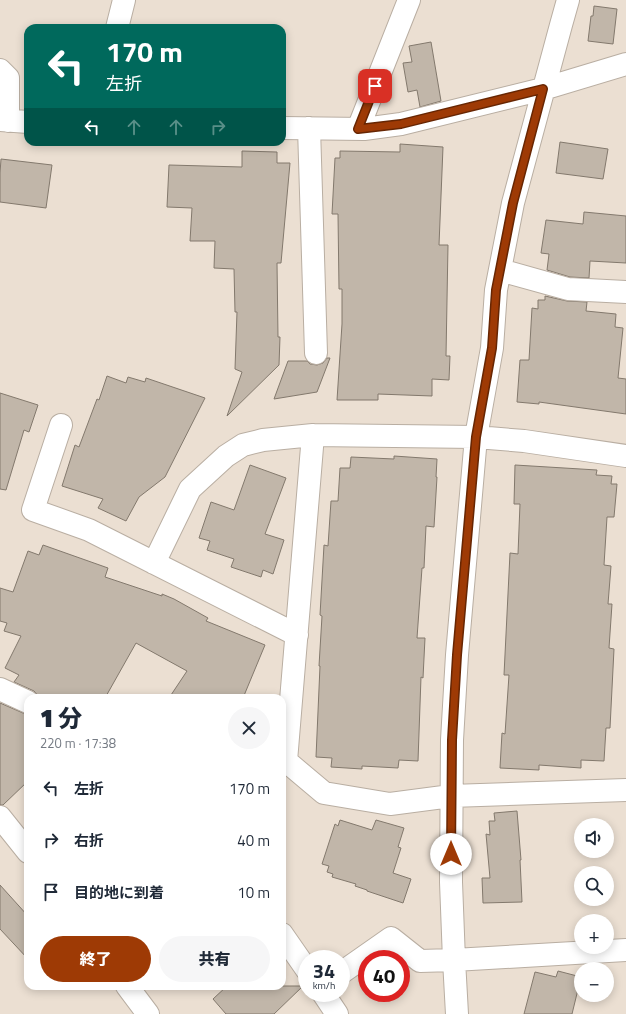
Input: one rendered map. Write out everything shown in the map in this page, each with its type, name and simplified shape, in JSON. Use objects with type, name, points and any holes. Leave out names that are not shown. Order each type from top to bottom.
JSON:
[{"type":"street","points":[[118,24],[124,0]]},
{"type":"street","points":[[358,129],[409,0]]},
{"type":"street","points":[[457,1014],[451,882],[452,740],[457,655],[476,437],[492,348],[496,290],[513,203],[568,0]]},
{"type":"street","points":[[286,128],[358,129],[401,124],[543,89],[626,64]]},
{"type":"street","points":[[0,70],[8,78],[12,121]]},
{"type":"street","points":[[309,128],[316,352]]},
{"type":"street","points":[[500,270],[568,289],[626,292]]},
{"type":"street","points":[[61,425],[33,510],[89,530],[297,635]]},
{"type":"street","points":[[313,435],[286,761],[324,793],[390,804],[451,796],[626,790]]},
{"type":"street","points":[[154,563],[190,489],[226,456],[243,445],[263,440],[313,435],[476,437],[524,441],[626,456]]},
{"type":"street","points":[[0,688],[24,700]]},
{"type":"street","points":[[0,817],[24,847]]},
{"type":"street","points":[[350,967],[390,938],[420,961],[626,950]]},
{"type":"street","points":[[286,940],[298,957]]},
{"type":"street","points":[[130,990],[148,1014]]},
{"type":"street","points":[[329,1002],[337,1014]]},
{"type":"building","points":[[594,6],[617,9],[613,44],[588,41],[591,16],[593,16]]},
{"type":"building","points":[[431,42],[441,101],[420,107],[417,90],[408,92],[403,63],[412,62],[409,46]]},
{"type":"building","points":[[560,142],[608,149],[603,179],[556,173]]},
{"type":"building","points":[[400,144],[443,147],[439,245],[448,245],[446,356],[450,356],[449,380],[432,379],[432,396],[378,394],[378,400],[337,400],[342,324],[342,289],[339,289],[338,214],[332,214],[335,158],[340,158],[340,151],[400,152]]},
{"type":"building","points":[[242,151],[277,152],[277,163],[290,163],[281,263],[277,263],[278,337],[280,337],[279,365],[227,416],[242,372],[235,369],[237,312],[235,312],[234,269],[214,268],[215,241],[190,241],[192,208],[167,207],[169,165],[242,167]]},
{"type":"building","points":[[1,159],[52,165],[46,208],[0,202]]},
{"type":"building","points":[[584,212],[626,216],[626,263],[590,261],[589,278],[570,277],[547,270],[549,254],[541,253],[546,220],[583,224]]},
{"type":"building","points":[[545,296],[567,301],[587,302],[586,311],[616,314],[615,327],[623,328],[618,378],[626,379],[626,414],[539,402],[539,404],[517,402],[520,360],[529,360],[532,308],[538,309],[538,300],[545,300]]},
{"type":"building","points":[[327,358],[330,358],[317,392],[274,399],[288,361],[307,361],[310,364],[317,365],[323,363]]},
{"type":"building","points":[[107,376],[126,383],[128,377],[145,382],[146,378],[205,398],[165,477],[139,497],[126,521],[98,508],[103,499],[62,486],[75,445],[79,447],[97,399],[99,400]]},
{"type":"building","points":[[0,393],[38,405],[29,432],[24,430],[6,490],[0,489]]},
{"type":"building","points":[[394,456],[437,459],[434,527],[426,526],[424,568],[422,568],[417,638],[425,638],[423,678],[421,677],[418,761],[399,760],[398,768],[362,766],[362,769],[331,767],[332,758],[316,757],[322,616],[320,615],[324,545],[328,546],[331,501],[338,501],[340,468],[350,468],[351,457],[394,459]]},
{"type":"building","points":[[250,465],[286,478],[265,534],[284,540],[273,574],[263,570],[261,577],[231,567],[234,559],[207,550],[210,541],[199,538],[211,502],[234,510]]},
{"type":"building","points":[[515,465],[597,470],[596,475],[612,476],[611,484],[617,484],[614,517],[607,517],[604,565],[611,566],[608,604],[612,604],[609,648],[614,649],[610,728],[606,728],[604,761],[581,760],[581,768],[539,765],[539,770],[500,768],[502,733],[505,734],[509,675],[504,675],[510,553],[518,554],[520,504],[514,504]]},
{"type":"building","points":[[43,545],[108,568],[105,577],[174,599],[208,618],[206,621],[265,645],[245,694],[172,694],[187,671],[136,643],[107,694],[37,694],[34,691],[14,682],[19,675],[5,668],[21,636],[4,631],[7,623],[0,621],[0,588],[13,592],[28,551],[39,555]]},
{"type":"building","points":[[0,703],[24,713],[24,785],[3,805],[0,805]]},
{"type":"building","points":[[517,811],[521,860],[522,902],[483,903],[482,878],[490,878],[486,834],[490,835],[489,821],[495,821],[494,813]]},
{"type":"building","points":[[340,820],[372,830],[376,820],[404,828],[398,847],[401,848],[393,873],[411,879],[403,903],[367,891],[355,886],[356,884],[332,877],[333,874],[327,872],[329,866],[322,864],[335,824],[338,826]]},
{"type":"building","points":[[0,885],[24,912],[24,955],[0,929]]},
{"type":"building","points":[[558,971],[574,975],[575,1002],[572,1014],[524,1014],[535,972],[556,977]]},
{"type":"building","points":[[286,986],[298,986],[298,991],[274,1014],[226,1014],[213,999],[223,990],[286,990]]},
{"type":"route","points":[[375,86],[358,129],[401,124],[543,89],[513,203],[496,290],[492,348],[476,437],[457,655],[452,740],[451,854]]}]
